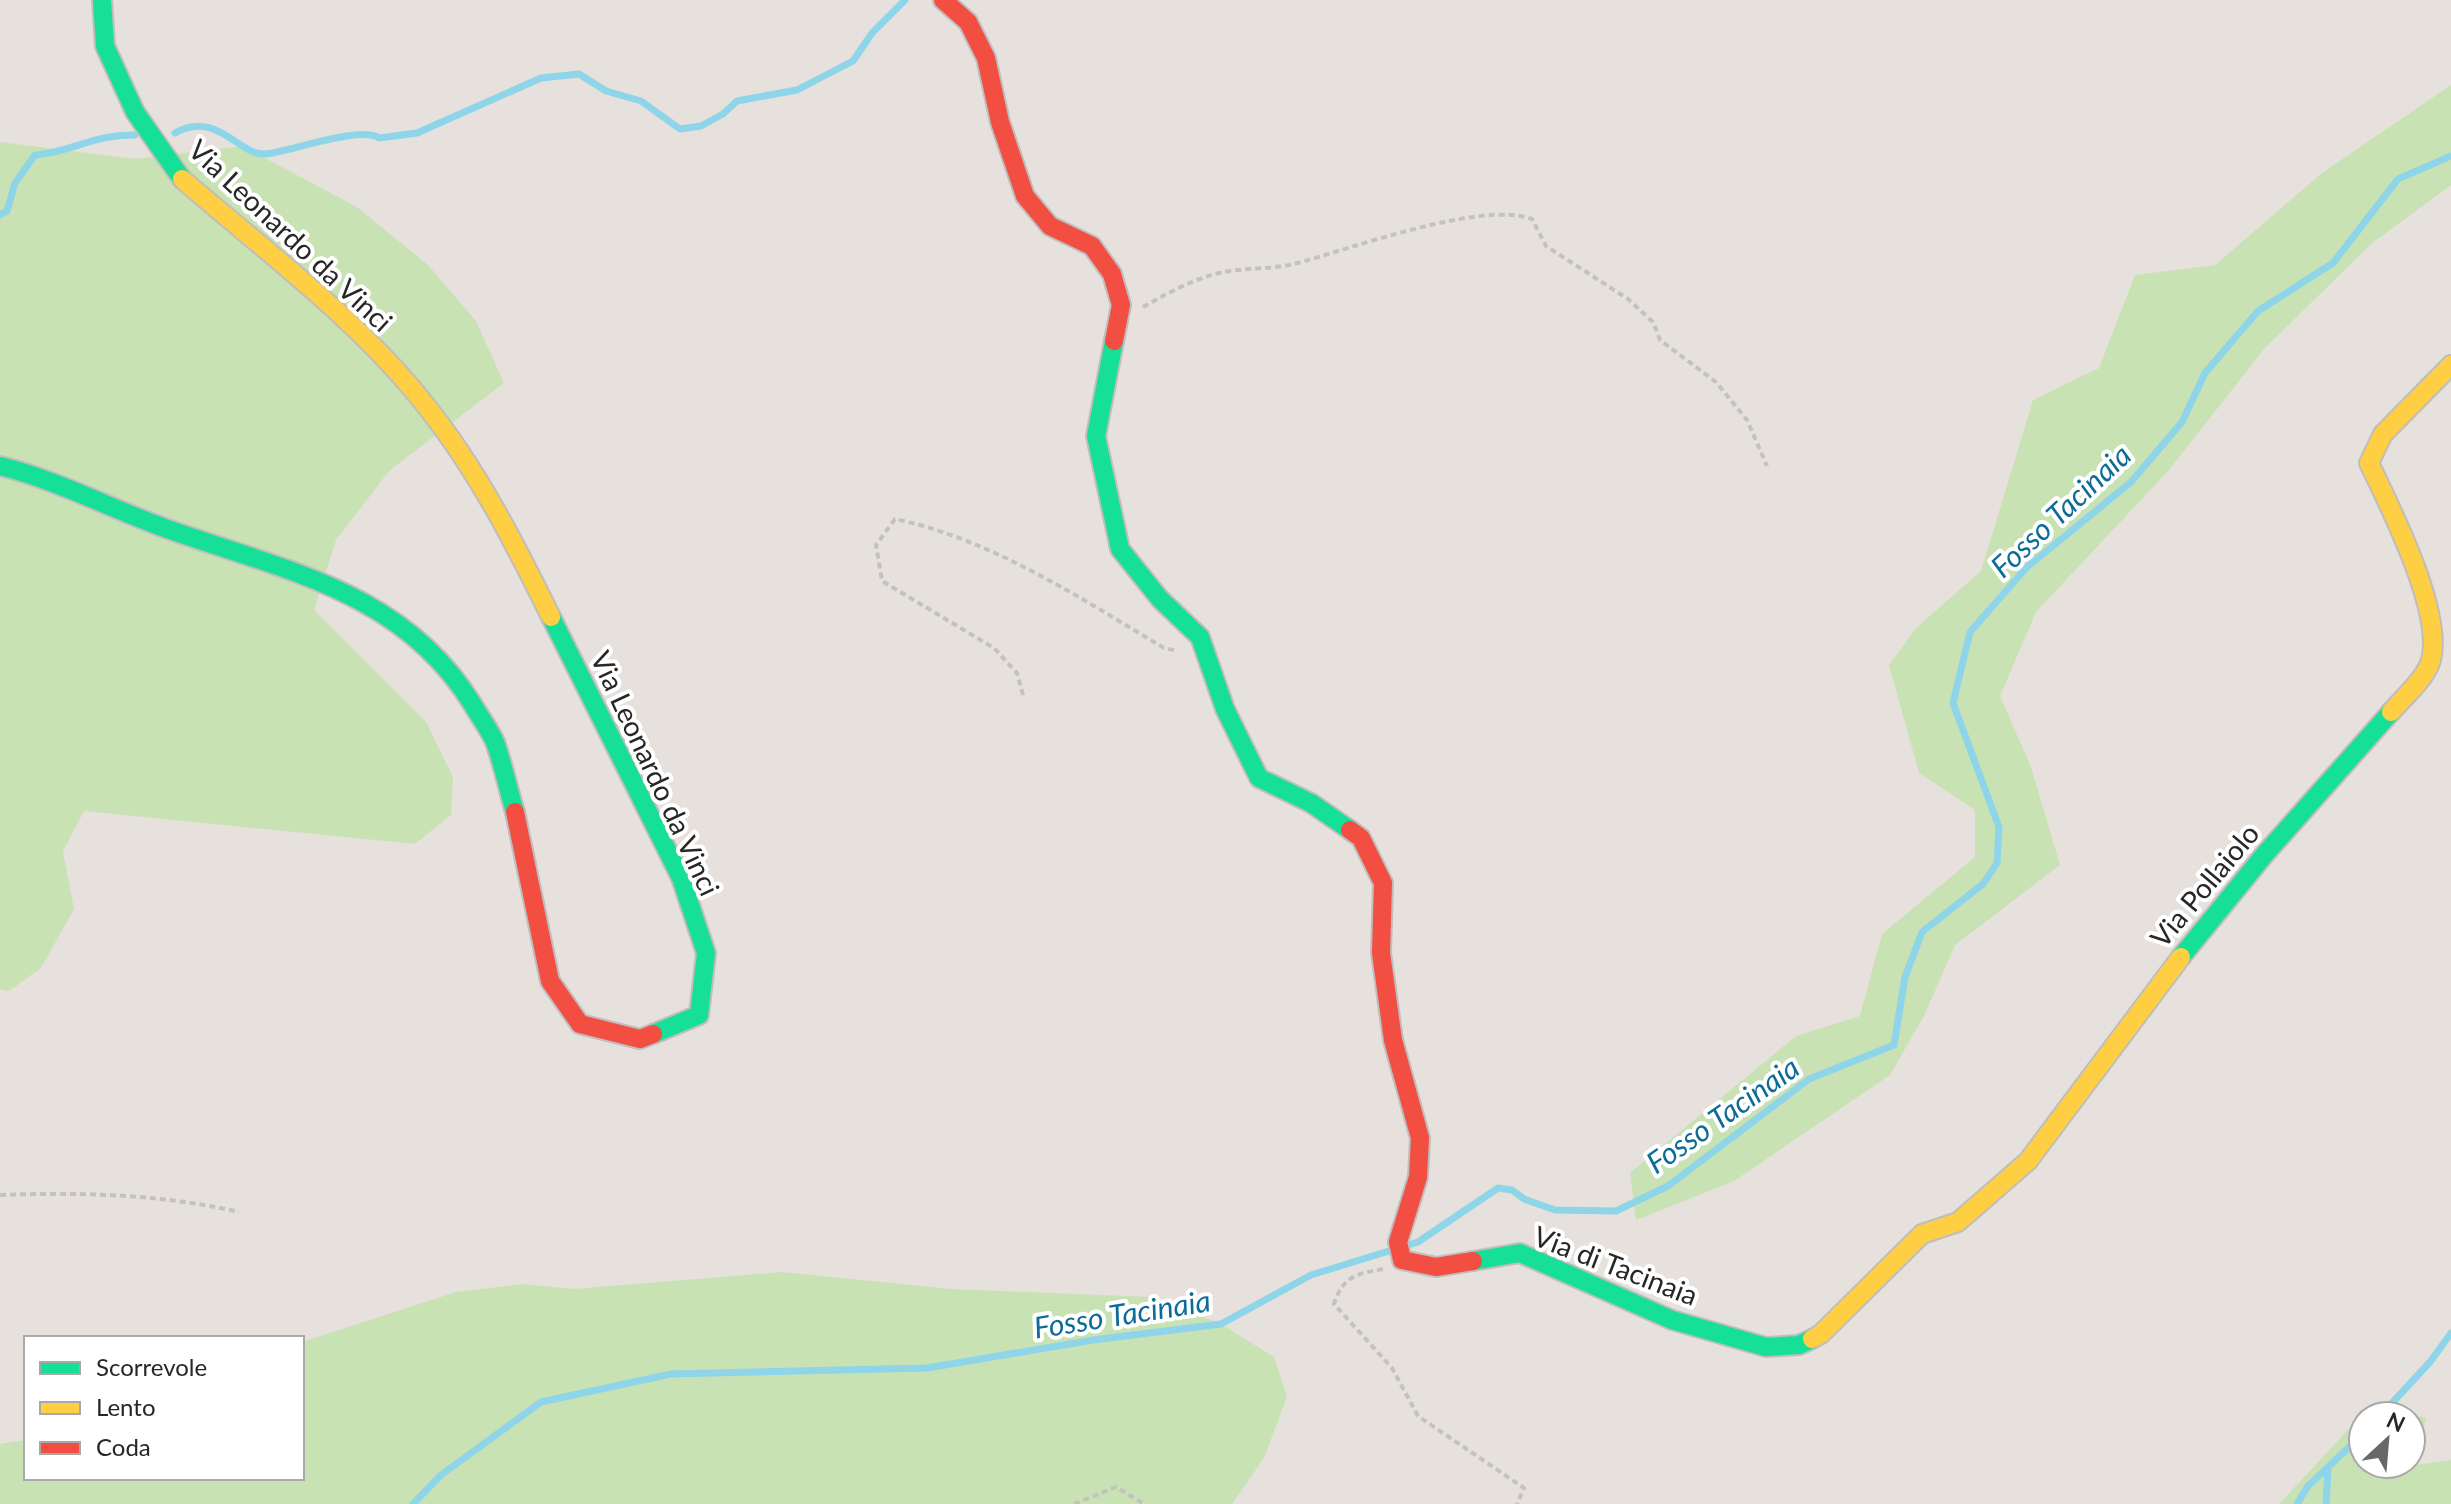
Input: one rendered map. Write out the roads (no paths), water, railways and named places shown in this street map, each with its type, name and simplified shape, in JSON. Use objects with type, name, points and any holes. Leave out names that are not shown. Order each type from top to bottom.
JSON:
[{"type":"street","name":"Via Leonardo da Vinci","points":[[0,466],[32,474],[173,531],[301,573],[352,594],[404,626],[455,676],[494,740],[523,838],[550,981],[580,1024],[640,1039],[699,1015],[706,953],[681,878],[521,556],[466,460],[426,405],[361,335],[174,172],[135,112],[105,46],[102,0]]},
{"type":"street","name":"Via di Tacinaia","points":[[943,0],[968,22],[986,58],[1000,122],[1025,196],[1050,226],[1092,246],[1112,274],[1121,305],[1096,436],[1120,549],[1160,599],[1200,637],[1225,709],[1259,778],[1311,803],[1361,838],[1383,883],[1381,953],[1393,1040],[1420,1138],[1418,1177],[1404,1255],[1436,1267],[1520,1253],[1672,1320],[1766,1347]]},
{"type":"street","name":"Via Pollaiolo","points":[[1766,1347],[1799,1345],[1821,1334],[1922,1234],[1958,1222],[2028,1161],[2177,961],[2265,854],[2416,683],[2430,662],[2432,631],[2426,600],[2369,463],[2383,434],[2451,365]]},
{"type":"waterway","points":[[175,133],[203,126],[226,135],[255,153],[265,154],[341,137],[370,135],[379,138],[417,133],[541,78],[579,74],[606,91],[641,101],[680,129],[701,126],[723,114],[737,101],[797,90],[853,61],[872,33],[905,0]]},
{"type":"waterway","points":[[0,215],[7,211],[15,183],[35,155],[107,137],[135,135]]},
{"type":"waterway","name":"Fosso Tacinaia","points":[[413,1504],[441,1475],[541,1402],[671,1374],[927,1368],[1093,1340],[1221,1324],[1311,1275],[1418,1242],[1498,1188],[1512,1190],[1524,1199],[1555,1210],[1616,1211],[1668,1186],[1809,1079],[1894,1045],[1905,977],[1922,932],[1983,884],[1997,863],[1999,827],[1953,703],[1970,632],[2027,567],[2131,482],[2182,422],[2205,373],[2258,311],[2333,263],[2398,179],[2451,156]]},
{"type":"waterway","points":[[2395,1400],[2430,1362],[2451,1333]]},
{"type":"waterway","points":[[2297,1504],[2308,1486],[2347,1449]]},
{"type":"waterway","points":[[2326,1504],[2328,1469]]}]
